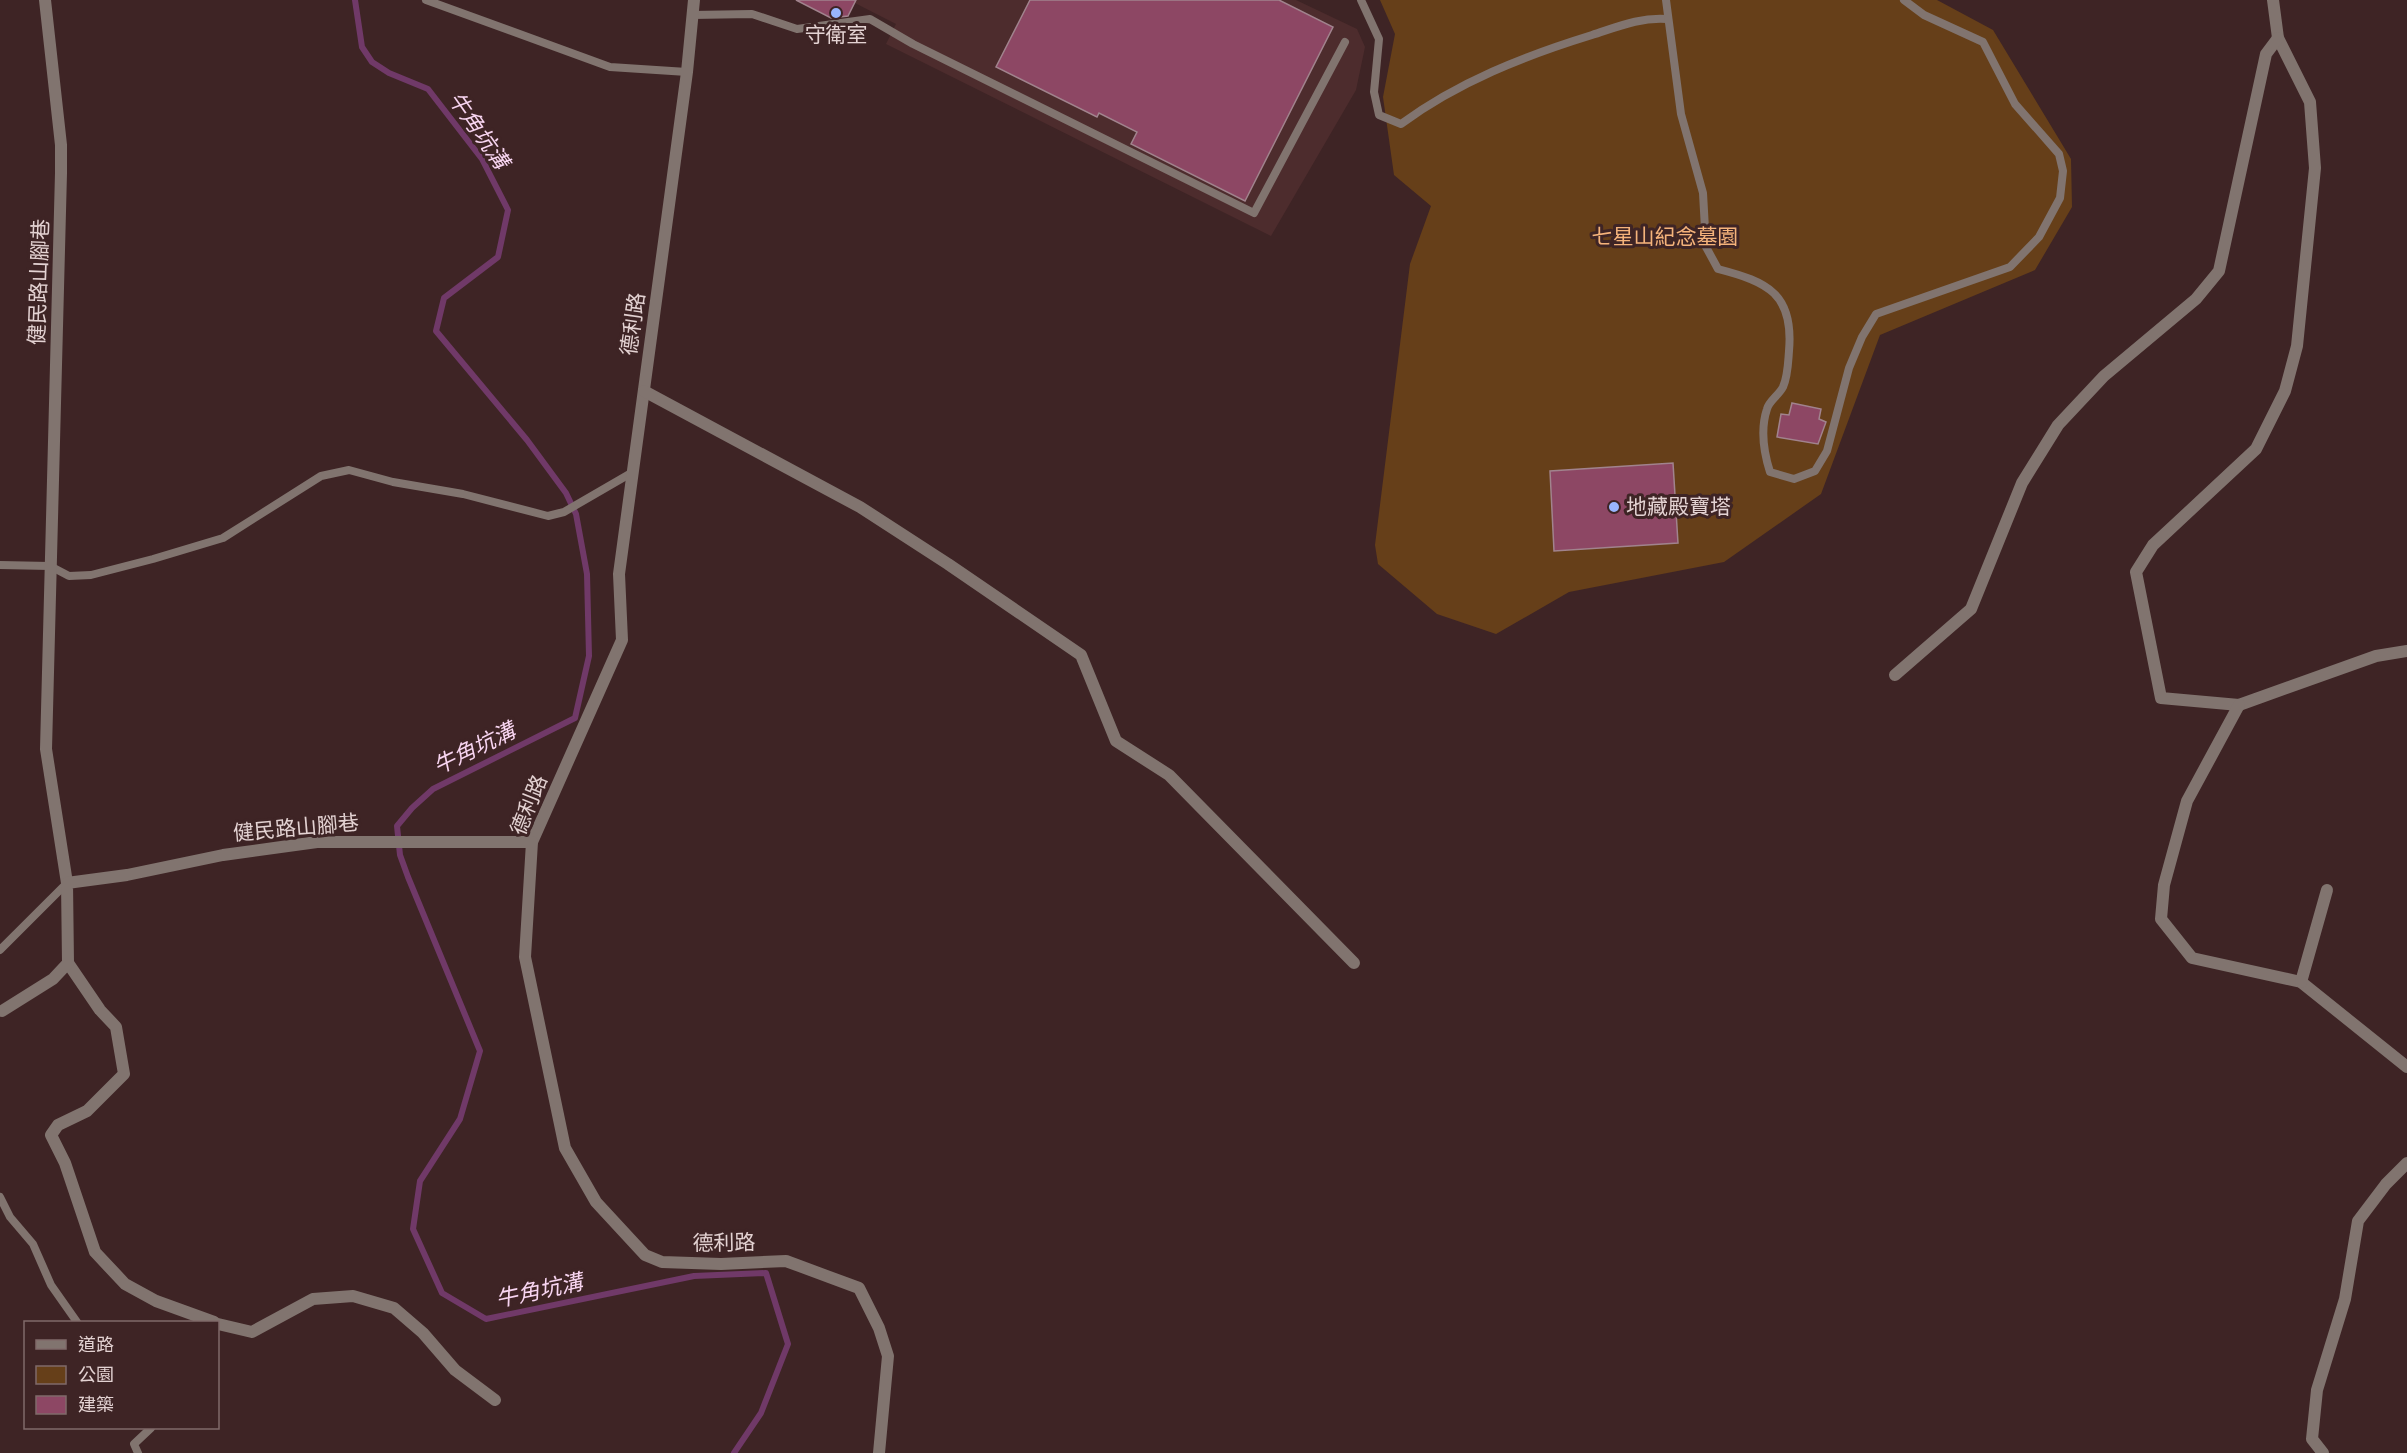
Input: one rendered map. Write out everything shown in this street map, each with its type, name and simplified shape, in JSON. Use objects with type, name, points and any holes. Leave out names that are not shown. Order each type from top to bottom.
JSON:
[{"type":"street","name":"健民路山腳巷","points":[[45,0],[61,145],[46,750],[67,883],[68,963]]},
{"type":"street","name":"德利路","points":[[694,0],[687,72],[619,574],[622,640],[532,842],[525,957],[565,1148],[596,1202],[645,1255],[662,1262],[721,1264],[786,1261],[859,1288],[879,1328],[888,1356],[879,1453]]},
{"type":"street","points":[[2273,0],[2278,38],[2310,102],[2315,168],[2297,346],[2285,391],[2256,449],[2153,545],[2136,572],[2161,698],[2239,705],[2376,656],[2407,651]]},
{"type":"street","points":[[1895,675],[1971,609],[2022,483],[2058,425],[2104,375],[2196,299],[2219,271],[2266,54],[2278,38]]},
{"type":"street","points":[[644,391],[860,507],[1081,655],[1116,741],[1169,775],[1354,963]]},
{"type":"street","points":[[2239,705],[2187,801],[2164,885],[2161,919],[2192,958],[2301,982],[2407,1067]]},
{"type":"street","name":"健民路山腳巷","points":[[67,883],[127,875],[223,855],[317,842],[390,840],[532,842]]},
{"type":"street","points":[[2301,982],[2327,890]]},
{"type":"street","points":[[2,1011],[53,979],[68,963],[99,1010],[116,1027],[124,1074],[87,1111],[58,1125],[51,1135],[65,1163],[95,1252],[125,1284],[156,1301],[210,1321]]},
{"type":"street","points":[[2323,1453],[2312,1438],[2317,1390],[2345,1299],[2358,1221],[2386,1184],[2407,1163]]},
{"type":"street","points":[[219,1324],[252,1332],[314,1299],[353,1296],[394,1308],[423,1333],[455,1370],[495,1400]]},
{"type":"lane","points":[[426,0],[610,67],[687,72]]},
{"type":"lane","points":[[1360,0],[1379,39],[1374,92],[1379,115],[1401,124],[1432,101],[1532,53],[1644,18],[1667,19]]},
{"type":"lane","points":[[1665,0],[1681,114],[1703,193],[1706,247],[1718,269],[1756,279],[1784,304],[1791,333],[1787,371],[1783,388],[1767,408],[1763,450],[1770,472],[1794,479],[1815,471],[1827,451],[1849,369],[1862,337],[1876,314],[2010,267],[2039,237],[2060,198],[2063,171],[2059,154],[2015,104],[1983,42],[1924,15],[1904,0]]},
{"type":"lane","points":[[692,15],[752,14],[796,29],[870,19],[924,49],[1254,213],[1345,42]]},
{"type":"lane","points":[[0,565],[50,566],[69,576],[91,574],[153,560],[224,537],[321,476],[349,470],[393,482],[463,494],[533,514],[548,516],[564,512],[633,472]]},
{"type":"lane","points":[[0,950],[67,883]]},
{"type":"lane","points":[[0,1197],[10,1218],[33,1244],[51,1285],[76,1321]]},
{"type":"lane","points":[[138,1453],[134,1444],[151,1429]]},
{"type":"shaded area","points":[[849,0],[1296,0],[1357,29],[1365,47],[1356,90],[1271,236],[886,44],[896,24]]},
{"type":"green space","name":"七星山紀念墓園","points":[[1380,0],[1937,0],[1993,30],[2071,159],[2072,207],[2035,270],[1880,335],[1821,494],[1724,562],[1569,592],[1496,634],[1437,614],[1378,564],[1375,545],[1410,264],[1431,206],[1394,175],[1383,97],[1395,34]]},
{"type":"building","name":"守衛室","points":[[796,0],[856,0],[848,16],[831,18]]},
{"type":"building","points":[[1030,0],[1279,0],[1333,27],[1245,201],[1131,144],[1137,132],[1099,113],[1097,117],[996,67]]},
{"type":"building","points":[[1792,403],[1821,409],[1819,419],[1826,422],[1818,444],[1777,437],[1781,414],[1789,415]]},
{"type":"building","name":"地藏殿寶塔","points":[[1673,463],[1678,543],[1554,551],[1550,471]]},
{"type":"waterway","name":"牛角坑溝","points":[[355,0],[362,47],[372,62],[389,73],[428,89],[482,159],[508,210],[498,257],[444,298],[436,331],[527,440],[566,493],[576,514],[587,574],[589,656],[575,718],[433,789],[412,808],[397,826],[400,855],[408,877],[480,1051],[460,1119],[420,1181],[413,1229],[442,1293],[486,1319],[694,1276],[766,1273],[788,1344],[761,1413],[734,1453]]},
{"type":"place","name":"守衛室","points":[[836,13]]},
{"type":"place","name":"地藏殿寶塔","points":[[1614,507]]}]
